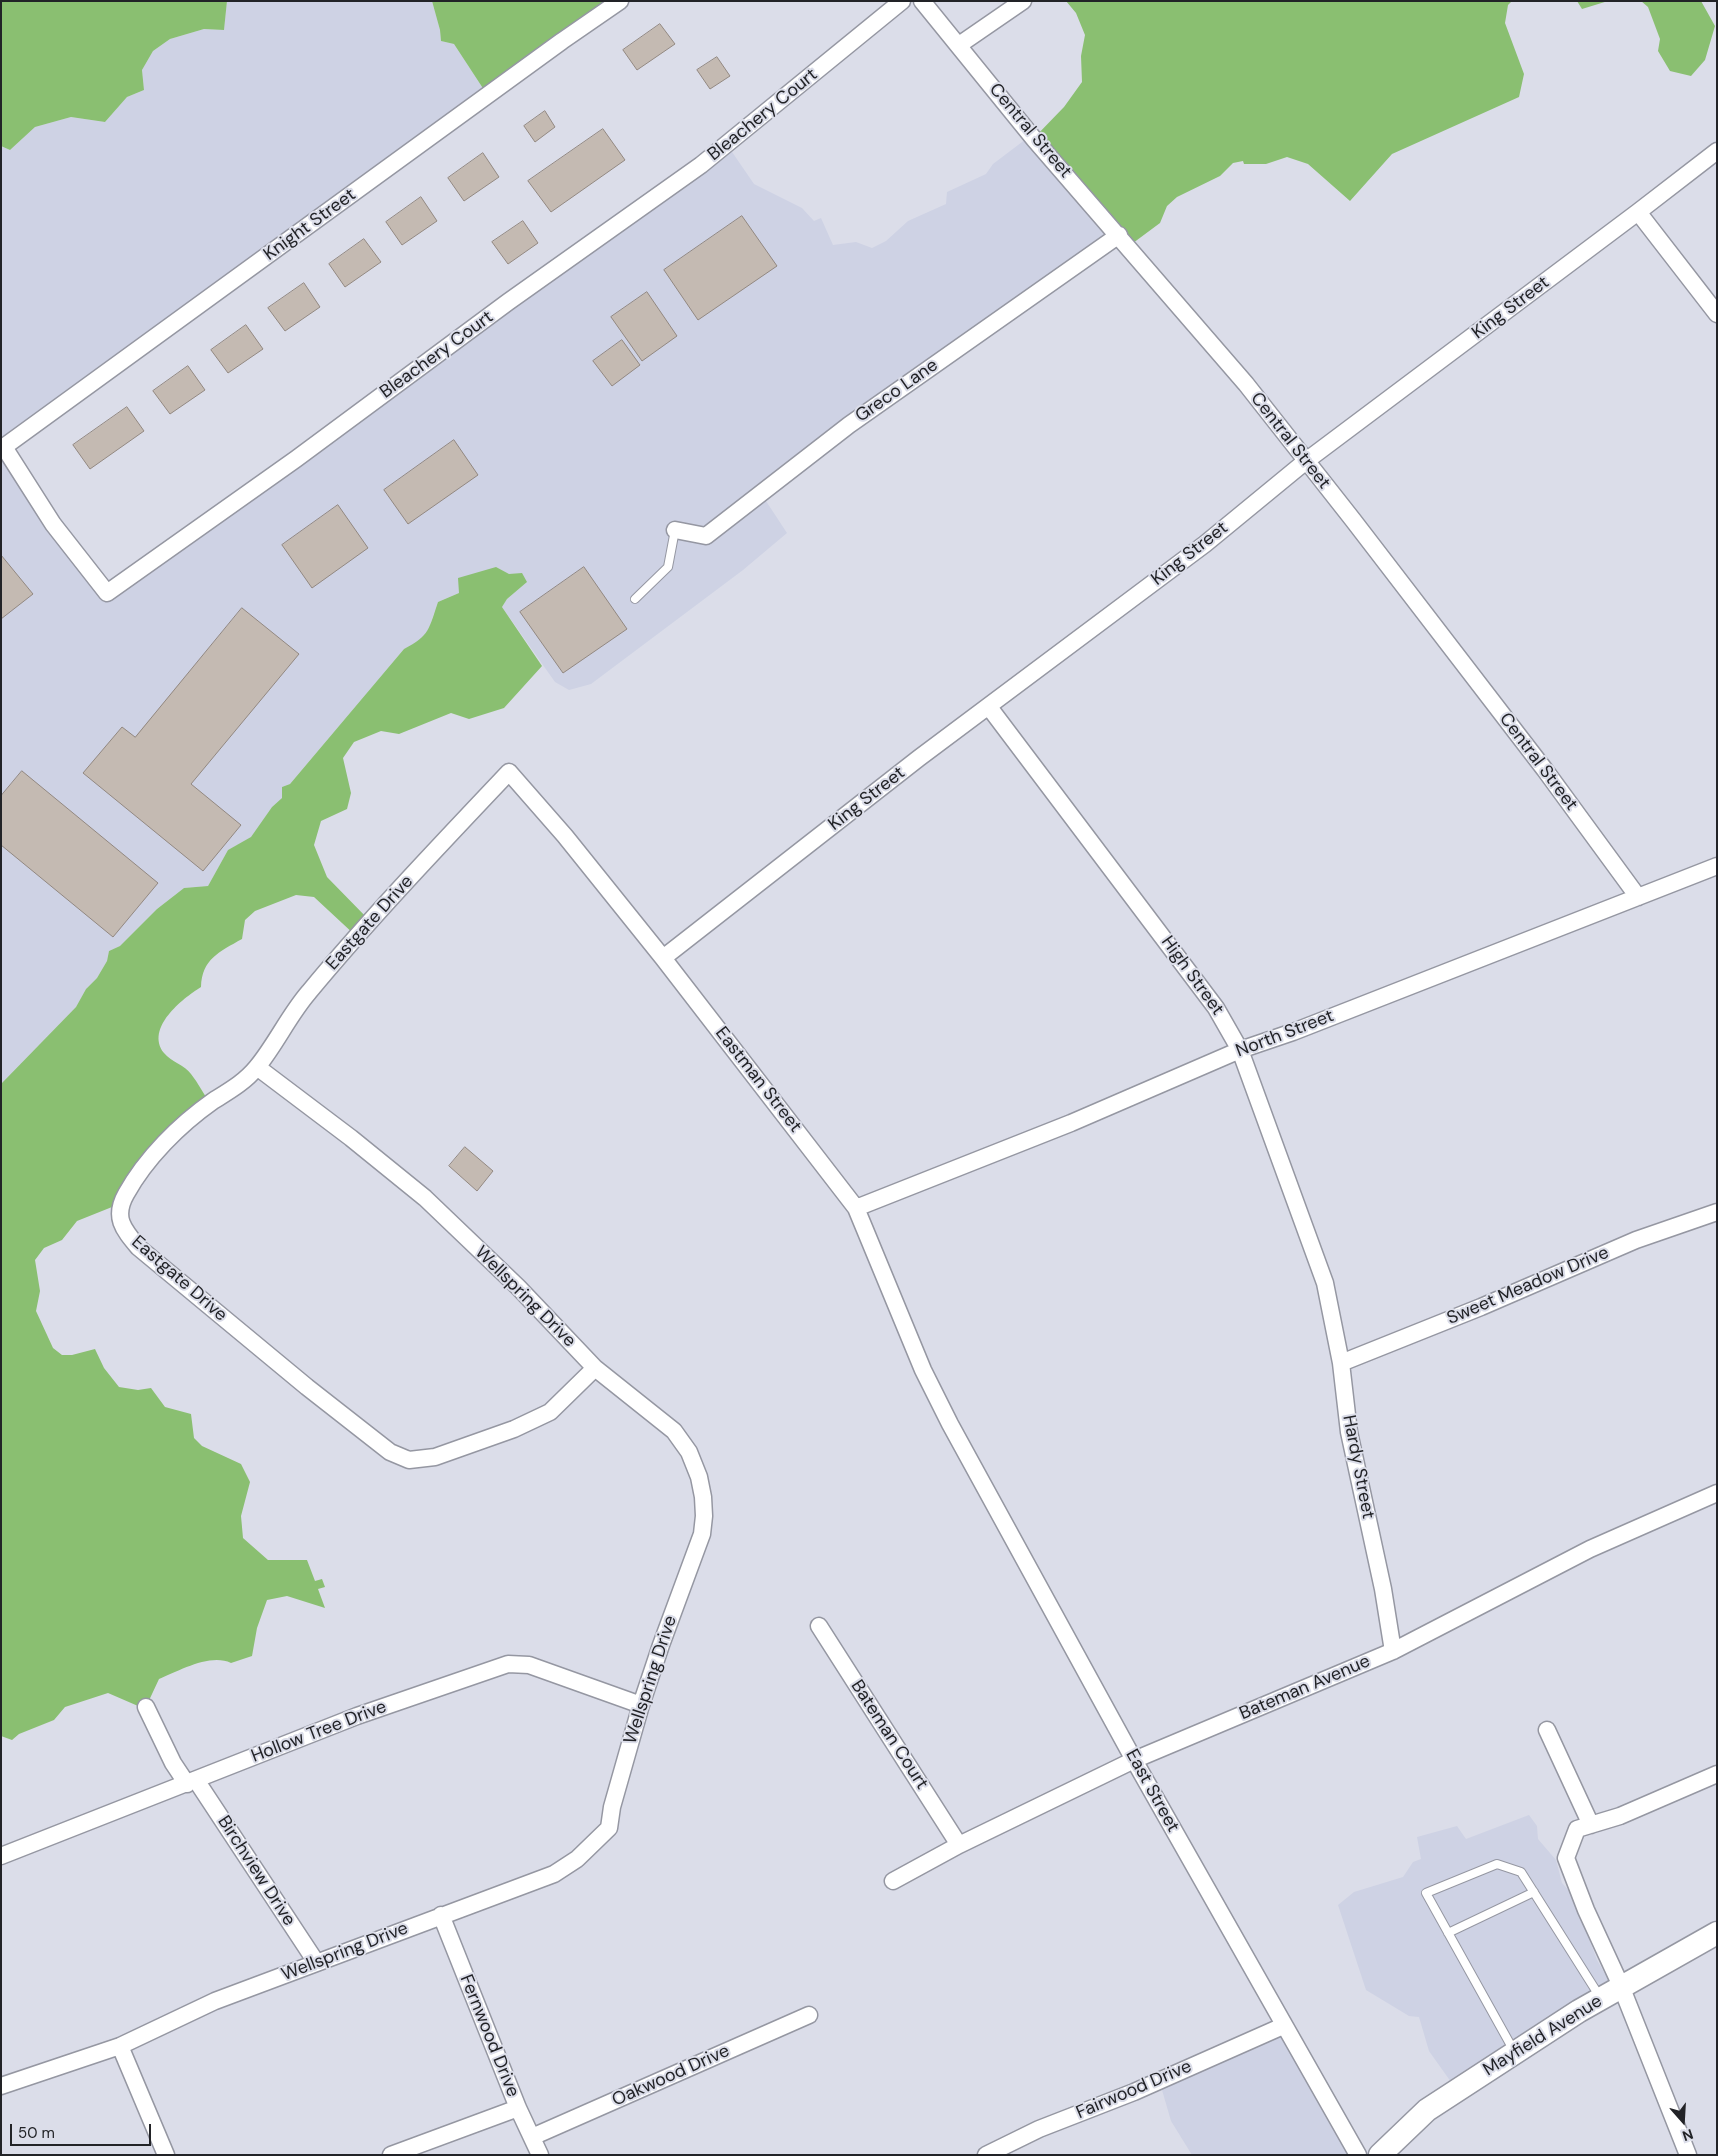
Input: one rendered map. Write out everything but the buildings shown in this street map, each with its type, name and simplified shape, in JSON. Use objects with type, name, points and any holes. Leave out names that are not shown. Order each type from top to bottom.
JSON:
[{"type":"main road","name":"Mayfield Avenue","points":[[1380,2155],[1427,2110],[1601,1998],[1717,1932]]},
{"type":"street","name":"Knight Street","points":[[3,448],[562,41],[620,1]]},
{"type":"street","name":"Bleachery Court","points":[[3,448],[53,524],[107,593],[296,459],[508,302],[701,165],[902,1]]},
{"type":"street","name":"Central Street","points":[[922,1],[1034,139],[1246,384],[1545,770],[1638,897]]},
{"type":"street","points":[[959,45],[1023,1]]},
{"type":"street","name":"King Street","points":[[663,958],[919,758],[1205,544],[1306,461],[1717,152]]},
{"type":"street","points":[[1638,212],[1717,314]]},
{"type":"street","name":"Greco Lane","points":[[675,530],[706,536],[849,425],[1119,235]]},
{"type":"street","name":"High Street","points":[[989,707],[1216,1008],[1240,1050],[1325,1283]]},
{"type":"street","name":"Eastman Street","points":[[509,772],[565,836],[663,958],[856,1208],[923,1370],[950,1424]]},
{"type":"street","name":"Eastgate Drive","points":[[509,772],[414,874],[307,994],[257,1067],[234,1089],[212,1102],[161,1145],[125,1195],[118,1214],[124,1231],[138,1247],[307,1387],[382,1446],[390,1452],[409,1460],[435,1457],[514,1429],[550,1412],[595,1368]]},
{"type":"street","name":"North Street","points":[[856,1208],[1071,1123],[1240,1050],[1293,1032],[1717,866]]},
{"type":"street","name":"Wellspring Drive","points":[[1,2086],[120,2046],[216,2001],[554,1874],[577,1859],[609,1828],[612,1807],[641,1705],[660,1645],[702,1534],[704,1516],[703,1497],[699,1477],[689,1452],[674,1431],[595,1368],[518,1287],[425,1198],[351,1138],[257,1067]]},
{"type":"street","name":"Sweet Meadow Drive","points":[[1341,1363],[1481,1307],[1636,1240],[1717,1212]]},
{"type":"street","name":"Hardy Street","points":[[1325,1283],[1341,1363],[1349,1432],[1383,1589],[1393,1650]]},
{"type":"street","name":"East Street","points":[[950,1424],[1134,1760],[1283,2026],[1358,2155]]},
{"type":"street","name":"Bateman Avenue","points":[[892,1881],[959,1845],[1134,1760],[1393,1650],[1590,1549],[1717,1493]]},
{"type":"street","name":"Bateman Court","points":[[819,1626],[959,1845]]},
{"type":"street","name":"Hollow Tree Drive","points":[[1,1856],[358,1716],[508,1664],[529,1665],[641,1705]]},
{"type":"street","name":"Birchview Drive","points":[[146,1707],[173,1764],[192,1782],[316,1962]]},
{"type":"street","points":[[1547,1730],[1591,1825]]},
{"type":"street","points":[[1688,2155],[1621,1986],[1586,1910],[1566,1858],[1576,1829],[1620,1816],[1717,1774]]},
{"type":"street","name":"Fernwood Drive","points":[[441,1915],[518,2108],[540,2155]]},
{"type":"street","name":"Oakwood Drive","points":[[532,2137],[809,2015]]},
{"type":"street","name":"Fairwood Drive","points":[[986,2155],[1039,2129],[1134,2092],[1283,2026]]},
{"type":"street","points":[[120,2046],[166,2155]]},
{"type":"street","points":[[391,2155],[518,2108]]},
{"type":"lane","points":[[635,599],[668,567],[675,530]]},
{"type":"lane","points":[[1515,2053],[1426,1893],[1497,1864],[1521,1872],[1601,1998]]},
{"type":"lane","points":[[1448,1933],[1534,1892]]},
{"type":"shaded area","points":[[227,1],[432,1],[441,41],[454,44],[488,96],[7,448],[104,587],[730,149],[754,184],[802,208],[814,221],[821,218],[833,245],[856,242],[872,248],[886,241],[908,221],[946,204],[947,192],[986,174],[993,164],[1030,136],[1112,230],[762,495],[787,533],[743,570],[591,684],[569,690],[555,682],[502,607],[507,599],[527,582],[459,593],[438,602],[427,634],[419,642],[404,649],[290,784],[282,787],[282,798],[272,807],[251,838],[228,850],[208,886],[184,888],[157,909],[120,946],[109,951],[107,961],[97,978],[86,989],[76,1007],[1,1084],[1,146],[10,150],[35,127],[71,117],[105,122],[127,97],[144,90],[142,70],[153,51],[170,39],[204,29],[224,30]]},
{"type":"shaded area","points":[[1529,1815],[1537,1826],[1538,1839],[1556,1860],[1562,1883],[1572,1894],[1597,1960],[1615,1991],[1456,2089],[1429,2051],[1419,2017],[1409,2016],[1366,1990],[1338,1905],[1354,1892],[1403,1877],[1413,1862],[1421,1859],[1417,1837],[1457,1826],[1466,1839]]},
{"type":"shaded area","points":[[1282,2029],[1356,2155],[1192,2155],[1171,2121],[1160,2083]]},
{"type":"green space","points":[[1,1],[227,1],[224,30],[204,29],[170,39],[153,51],[142,70],[144,90],[127,97],[105,122],[71,117],[35,127],[10,150],[1,146]]},
{"type":"green space","points":[[432,1],[622,1],[488,96],[454,44],[441,41]]},
{"type":"green space","points":[[1066,1],[1512,1],[1508,5],[1505,23],[1524,74],[1519,97],[1392,154],[1350,201],[1308,164],[1287,157],[1266,164],[1244,164],[1243,161],[1233,163],[1220,176],[1177,197],[1167,206],[1160,223],[1129,246],[1033,139],[1064,107],[1082,82],[1081,56],[1085,35],[1076,13]]},
{"type":"green space","points":[[1577,1],[1608,1],[1582,9]]},
{"type":"green space","points":[[1641,1],[1701,1],[1715,26],[1705,60],[1691,76],[1670,71],[1658,51],[1660,39],[1648,7]]},
{"type":"green space","points":[[496,567],[509,574],[522,573],[527,582],[507,599],[502,607],[542,666],[504,708],[469,719],[451,713],[399,734],[381,731],[354,742],[343,758],[351,793],[347,809],[321,821],[314,845],[327,877],[370,921],[356,936],[314,897],[296,895],[255,911],[245,920],[242,939],[213,957],[202,977],[201,987],[168,1015],[162,1024],[159,1034],[159,1043],[164,1053],[188,1071],[210,1104],[122,1203],[77,1221],[62,1240],[44,1248],[35,1260],[40,1291],[36,1311],[53,1348],[62,1355],[72,1355],[95,1349],[104,1368],[119,1387],[138,1390],[151,1388],[165,1407],[191,1414],[194,1438],[202,1446],[241,1464],[250,1482],[241,1516],[243,1538],[268,1560],[307,1560],[315,1581],[322,1579],[325,1587],[318,1589],[325,1608],[287,1596],[267,1600],[257,1628],[252,1656],[231,1663],[223,1660],[214,1660],[195,1664],[159,1679],[145,1709],[108,1693],[65,1707],[54,1720],[19,1734],[12,1740],[1,1736],[1,1084],[76,1007],[86,989],[97,978],[107,961],[109,951],[120,946],[157,909],[184,888],[208,886],[228,850],[251,837],[272,807],[282,798],[282,787],[290,784],[404,649],[424,635],[430,625],[438,602],[459,593],[458,578]]}]
